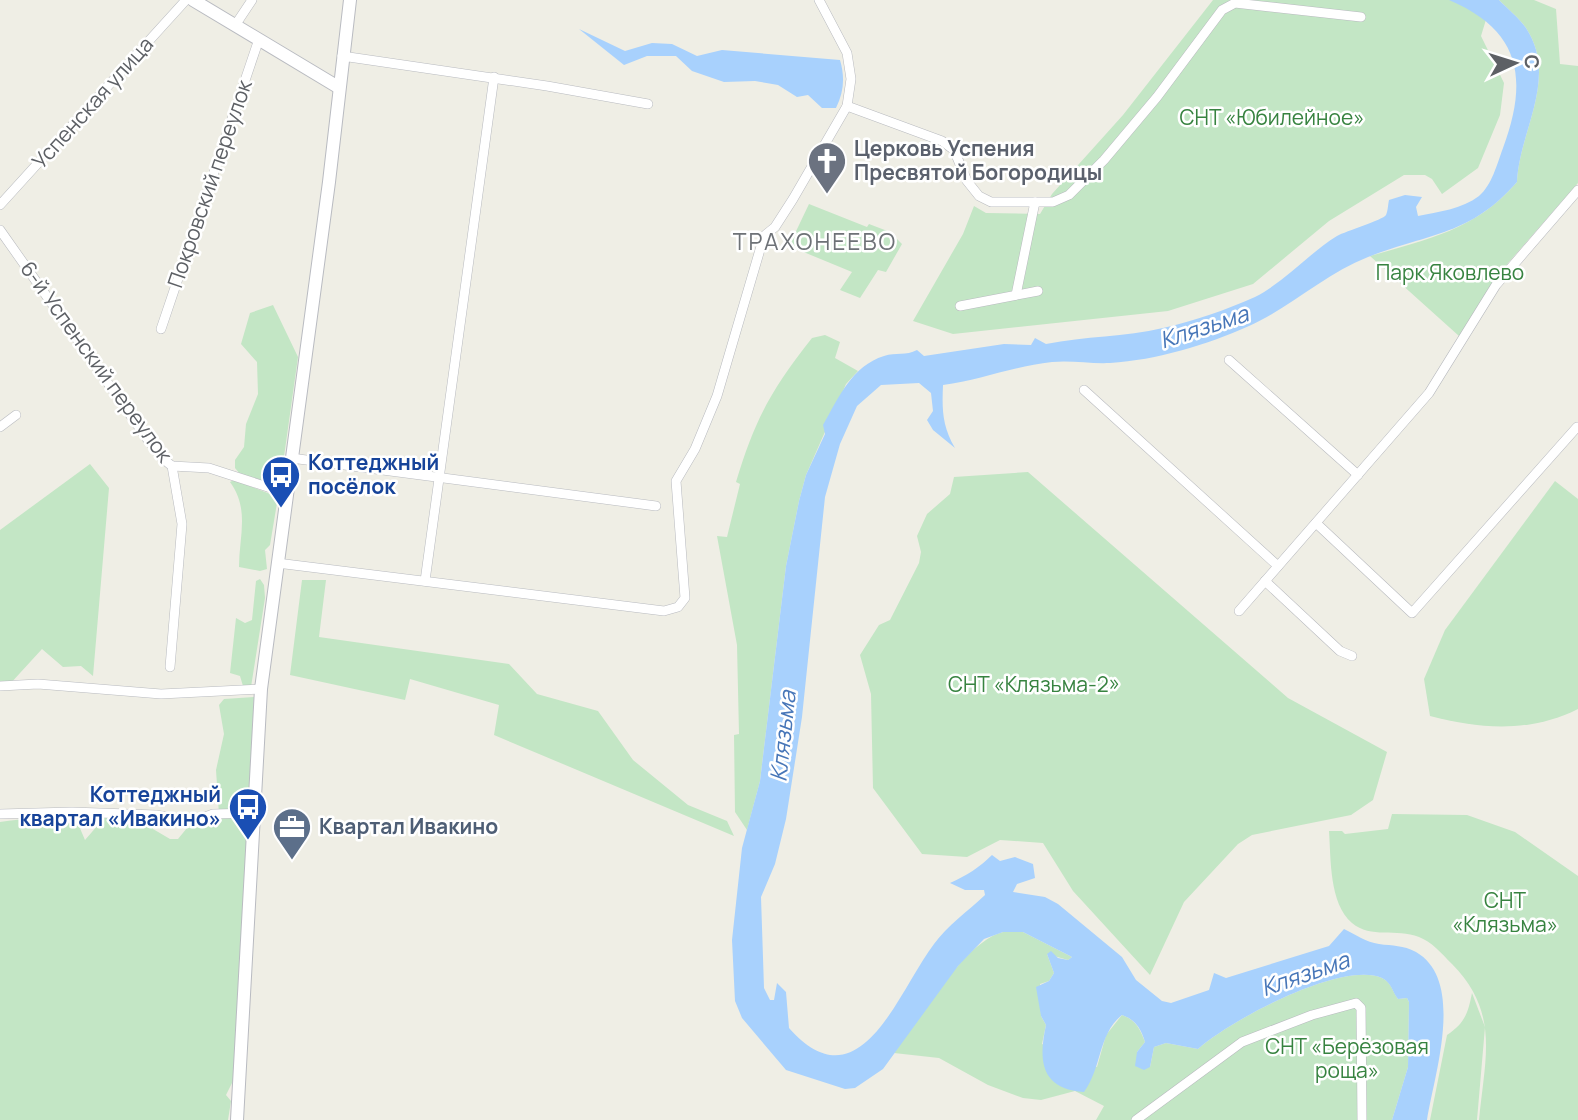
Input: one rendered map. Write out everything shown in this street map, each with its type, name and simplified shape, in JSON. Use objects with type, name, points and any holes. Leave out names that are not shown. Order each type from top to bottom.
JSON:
[{"type":"main road","points":[[193,0],[338,87]]},
{"type":"main road","points":[[237,1120],[261,689],[350,0]]},
{"type":"street","name":"Успенская улица","points":[[0,205],[186,0]]},
{"type":"street","points":[[236,24],[252,0]]},
{"type":"street","points":[[277,563],[664,611],[678,607],[685,598],[676,481],[695,449],[717,396],[764,236],[775,227],[793,199],[847,106],[851,79],[847,52],[819,0]]},
{"type":"street","points":[[847,106],[942,141],[954,150],[967,181],[979,196],[991,202],[1053,202],[1069,195],[1104,160],[1157,97],[1222,10],[1235,4],[1245,4],[1361,17]]},
{"type":"street","name":"Покровский переулок","points":[[161,329],[260,39]]},
{"type":"street","points":[[342,56],[648,104]]},
{"type":"street","points":[[425,581],[494,78]]},
{"type":"street","points":[[1239,611],[1429,393],[1496,285],[1578,190]]},
{"type":"street","points":[[1016,295],[1035,202]]},
{"type":"street","name":"6-й Успенский переулок","points":[[0,230],[148,440],[172,466],[182,524],[170,667]]},
{"type":"street","points":[[960,306],[1038,291]]},
{"type":"street","points":[[1228,360],[1358,475]]},
{"type":"street","points":[[1084,390],[1278,566]]},
{"type":"street","points":[[0,427],[16,415]]},
{"type":"street","points":[[1316,523],[1412,613],[1577,427]]},
{"type":"street","points":[[291,458],[656,506]]},
{"type":"street","points":[[172,466],[209,468],[286,494]]},
{"type":"street","points":[[1265,581],[1340,651],[1352,656]]},
{"type":"street","points":[[0,686],[38,684],[161,694],[261,689]]},
{"type":"street","points":[[0,814],[30,811],[132,814],[192,822],[213,814],[255,813]]},
{"type":"street","points":[[1136,1120],[1242,1042],[1312,1015],[1356,1003],[1361,1008],[1362,1120]]},
{"type":"green space","name":"СНТ «Юбилейное»","points":[[1213,0],[1492,0],[1481,36],[1504,83],[1500,115],[1478,168],[1442,194],[1432,179],[1425,175],[1404,175],[1329,221],[1253,284],[1168,311],[953,334],[913,321],[963,234],[974,206],[986,213],[1040,214],[1052,194],[1123,115]]},
{"type":"green space","name":"Парк Яковлево","points":[[1499,0],[1534,0],[1556,9],[1560,64],[1578,66],[1578,183],[1508,263],[1459,336],[1370,256],[1431,238],[1468,222],[1501,198],[1517,182],[1519,163],[1535,105],[1539,66],[1535,47],[1526,28]]},
{"type":"green space","points":[[809,204],[867,227],[869,224],[890,232],[902,244],[886,272],[878,270],[860,298],[840,290],[852,272],[789,246]]},
{"type":"green space","points":[[273,305],[298,357],[281,478],[277,484],[240,474],[235,468],[235,460],[244,447],[246,424],[258,394],[257,362],[241,344],[250,313]]},
{"type":"green space","points":[[825,335],[840,342],[835,358],[858,371],[846,384],[806,475],[799,501],[786,566],[760,781],[747,830],[735,812],[734,735],[739,734],[737,645],[717,536],[727,537],[740,484],[736,482],[750,440],[766,406],[812,338]]},
{"type":"green space","points":[[90,464],[109,488],[93,676],[81,666],[63,667],[42,649],[9,685],[0,686],[0,530]]},
{"type":"green space","name":"СНТ «Клязьма-2»","points":[[1028,472],[1288,698],[1387,752],[1373,800],[1351,815],[1252,835],[1238,844],[1184,902],[1150,975],[1073,891],[1043,843],[1000,840],[967,857],[922,854],[873,788],[871,694],[860,655],[879,625],[890,620],[919,563],[921,552],[917,536],[927,514],[950,494],[954,477]]},
{"type":"green space","points":[[234,480],[278,497],[270,545],[265,550],[267,569],[260,571],[239,567],[242,513],[240,502],[230,482]]},
{"type":"green space","points":[[1555,481],[1578,499],[1578,709],[1542,722],[1505,726],[1467,724],[1430,716],[1424,679],[1445,630]]},
{"type":"green space","points":[[260,579],[264,585],[265,598],[251,687],[243,686],[240,676],[230,673],[236,618],[245,623],[252,620],[256,581]]},
{"type":"green space","points":[[302,580],[326,580],[319,637],[509,664],[537,694],[598,711],[633,760],[688,805],[727,821],[734,836],[494,735],[499,705],[410,679],[405,700],[290,675]]},
{"type":"green space","points":[[254,697],[234,1079],[226,1095],[231,1101],[228,1120],[0,1120],[0,822],[40,819],[69,823],[79,826],[85,840],[105,817],[145,818],[152,822],[153,829],[170,839],[178,839],[187,828],[212,826],[219,814],[216,770],[224,734],[219,705],[224,699]]},
{"type":"green space","name":"СНТ «Клязьма»","points":[[1392,814],[1467,815],[1515,832],[1578,876],[1578,1120],[1479,1120],[1486,1037],[1477,1000],[1467,982],[1440,952],[1424,939],[1410,934],[1367,931],[1352,923],[1344,914],[1335,892],[1329,831],[1342,831],[1345,834],[1388,829]]},
{"type":"green space","name":"СНТ «Берёзовая роща»","points":[[1003,932],[1023,932],[1072,957],[1068,960],[1047,954],[1054,973],[1049,981],[1040,984],[1041,1016],[1046,1025],[1042,1044],[1097,1067],[1106,1035],[1122,1015],[1134,1022],[1139,1029],[1145,1042],[1137,1052],[1150,1067],[1154,1047],[1166,1043],[1198,1049],[1259,1009],[1314,985],[1364,975],[1382,978],[1390,985],[1398,999],[1407,998],[1409,1002],[1408,1067],[1392,1120],[1096,1120],[1104,1106],[1075,1091],[1041,1100],[1023,1098],[988,1085],[939,1058],[894,1053],[958,966],[988,938]]},
{"type":"green space","points":[[1472,993],[1485,1027],[1477,1120],[1430,1120],[1447,1035],[1465,1017]]},
{"type":"water","name":"Клязьма","points":[[1449,0],[1499,0],[1526,28],[1535,47],[1539,66],[1535,105],[1519,163],[1517,182],[1500,200],[1482,213],[1448,231],[1352,264],[1249,326],[1199,345],[1128,361],[1038,364],[943,385],[944,417],[955,448],[933,430],[927,420],[933,411],[931,393],[919,383],[881,385],[857,406],[840,444],[825,497],[802,717],[786,819],[775,864],[761,897],[764,988],[770,1000],[774,1000],[777,983],[786,992],[789,1028],[814,1049],[837,1055],[857,1049],[875,1034],[939,937],[985,895],[984,890],[965,890],[950,883],[973,871],[992,855],[1000,861],[1015,857],[1033,864],[1035,878],[1017,884],[1013,892],[1045,897],[1058,904],[1122,957],[1136,980],[1162,1001],[1171,1003],[1209,990],[1214,973],[1226,978],[1329,946],[1344,929],[1370,942],[1407,948],[1416,952],[1431,966],[1440,984],[1443,1006],[1440,1055],[1427,1120],[1392,1120],[1408,1067],[1409,1002],[1407,998],[1398,999],[1390,985],[1382,978],[1364,975],[1314,985],[1287,996],[1259,1009],[1198,1049],[1166,1043],[1154,1047],[1150,1067],[1144,1070],[1135,1066],[1137,1052],[1145,1042],[1140,1029],[1122,1015],[1108,1032],[1090,1083],[1084,1092],[1059,1085],[1051,1079],[1043,1061],[1046,1025],[1041,1016],[1036,987],[1049,981],[1054,973],[1047,954],[1051,951],[1058,958],[1068,960],[1072,957],[1023,932],[1003,932],[984,939],[958,966],[883,1069],[855,1088],[845,1089],[786,1070],[742,1018],[735,1001],[732,940],[742,848],[760,781],[786,566],[806,475],[825,434],[823,425],[841,394],[863,367],[888,355],[917,350],[924,356],[1004,344],[1031,345],[1035,338],[1046,344],[1149,331],[1198,319],[1266,291],[1337,236],[1386,215],[1389,200],[1405,195],[1422,197],[1416,207],[1418,216],[1450,209],[1479,196],[1496,167],[1511,123],[1516,79],[1513,60],[1505,43],[1492,27],[1473,12]]},
{"type":"water","points":[[579,29],[625,51],[652,43],[672,44],[697,56],[722,50],[840,60],[843,72],[841,96],[836,108],[822,108],[808,95],[797,97],[778,85],[755,81],[724,82],[692,71],[676,56],[647,56],[624,65]]},
{"type":"place","name":"Церковь Успения Пресвятой Богородицы","points":[[827,195]]},
{"type":"place","name":"Коттеджный посёлок","points":[[281,509]]},
{"type":"place","name":"Коттеджный квартал «Ивакино»","points":[[248,841]]},
{"type":"place","name":"Квартал Ивакино","points":[[292,861]]},
{"type":"district","name":"ТРАХОНЕЕВО","points":[[815,242]]}]
